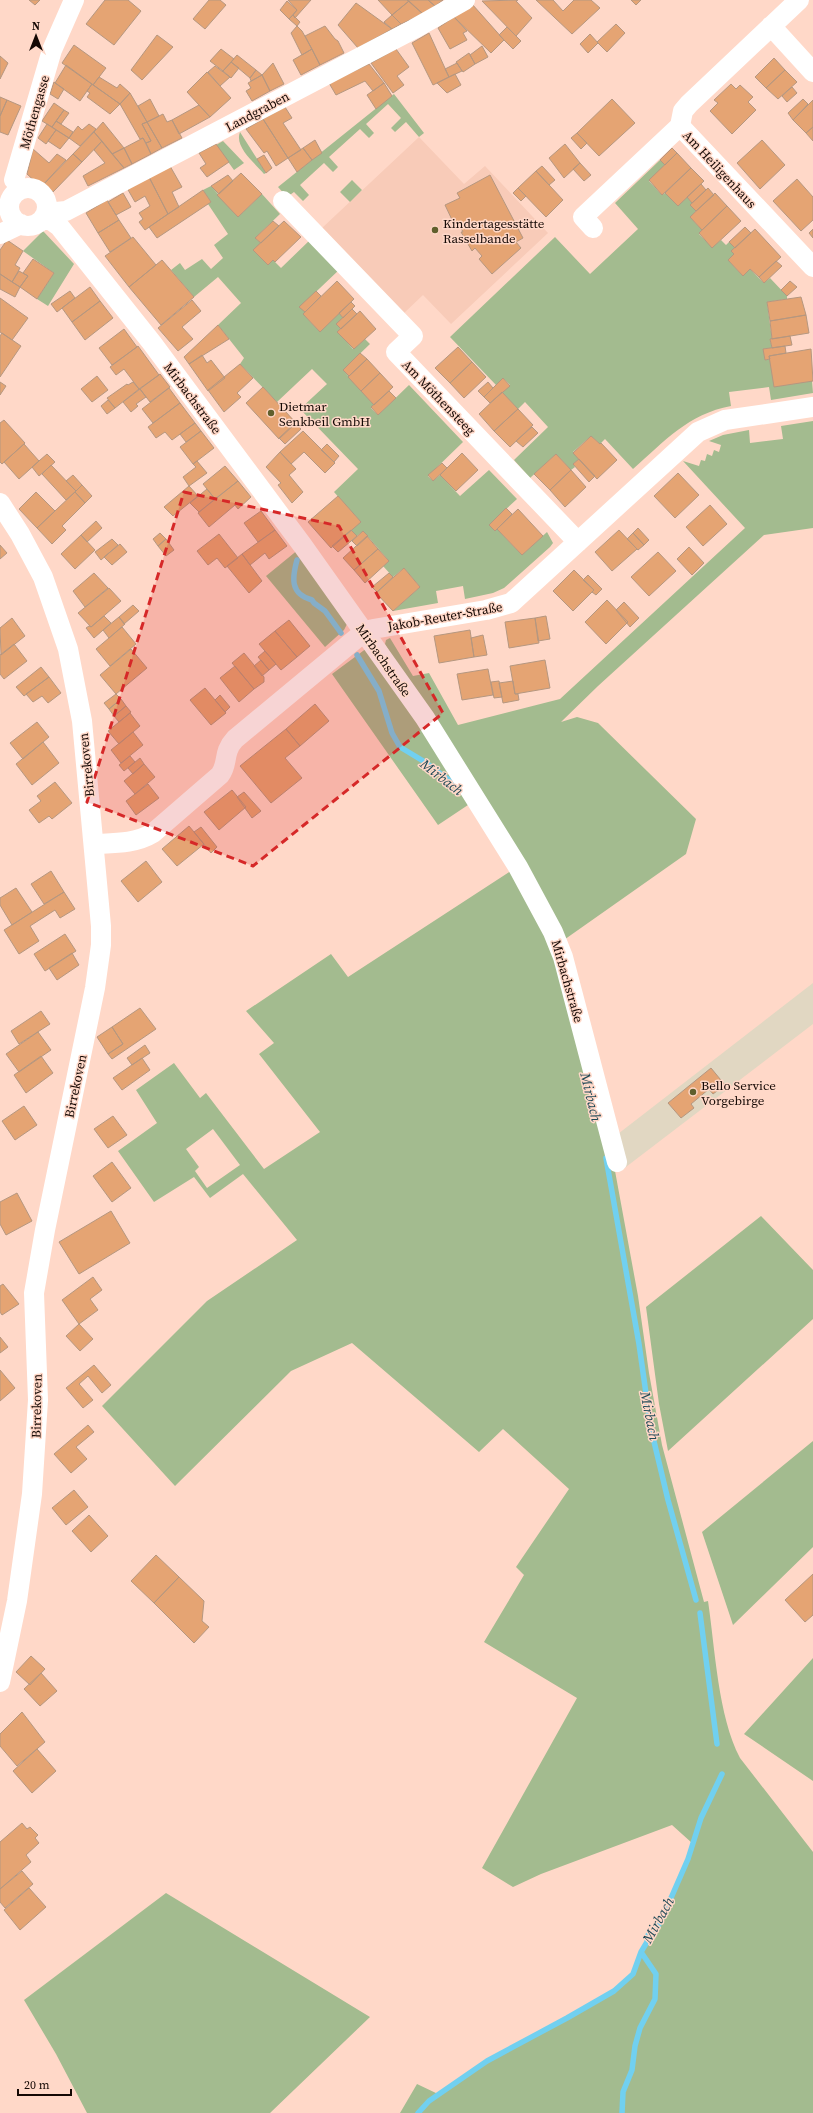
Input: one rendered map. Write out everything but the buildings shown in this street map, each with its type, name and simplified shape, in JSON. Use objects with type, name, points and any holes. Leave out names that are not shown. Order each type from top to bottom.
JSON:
[{"type":"street","name":"Möthengasse","points":[[10,179],[52,50],[74,0]]},
{"type":"street","name":"Landgraben","points":[[44,216],[66,211],[414,29],[465,0]]},
{"type":"street","points":[[680,126],[683,111],[689,104],[799,0]]},
{"type":"street","points":[[771,26],[813,72]]},
{"type":"street","name":"Am Heiligenhaus","points":[[593,228],[583,217],[680,126],[813,266]]},
{"type":"street","points":[[0,234],[10,216],[10,179],[42,195],[47,206],[44,216],[33,225],[10,216]]},
{"type":"street","name":"Am Möthensteeg","points":[[283,201],[413,336],[396,352],[578,542]]},
{"type":"street","name":"Mirbachstraße","points":[[44,216],[59,226],[152,343],[303,546],[425,718],[518,867],[553,932],[563,957],[617,1162]]},
{"type":"street","name":"Jakob-Reuter-Straße","points":[[94,844],[130,842],[144,838],[153,833],[220,775],[224,767],[226,752],[235,739],[364,632],[373,629],[486,610],[511,603],[698,432],[725,420],[813,407]]},
{"type":"street","name":"Birrekoven","points":[[0,503],[27,546],[43,578],[66,643],[82,721],[94,844],[101,944],[95,988],[45,1230],[34,1293],[38,1400],[32,1494],[17,1601],[0,1682]]},
{"type":"highlighted area","points":[[184,492],[339,526],[443,713],[253,866],[87,802]]},
{"type":"shaded area","name":"Kindertagesstätte Rasselbande","points":[[419,137],[464,184],[485,166],[548,233],[451,324],[423,295],[402,315],[322,228]]},
{"type":"shaded area","points":[[813,983],[813,1024],[622,1170],[614,1137]]},
{"type":"green space","points":[[394,94],[424,133],[419,137],[406,122],[395,132],[391,128],[401,118],[388,104],[366,124],[374,133],[369,138],[360,129],[329,157],[338,167],[333,172],[324,163],[300,185],[309,195],[303,201],[294,192],[287,197],[278,187]]},
{"type":"green space","points":[[240,132],[266,173],[264,174],[246,154],[240,143]]},
{"type":"green space","points":[[223,141],[244,163],[234,170],[216,145]]},
{"type":"green space","points":[[660,160],[665,165],[649,181],[662,195],[665,193],[678,206],[687,197],[692,203],[690,205],[696,211],[690,217],[702,230],[699,234],[712,247],[721,240],[726,245],[729,242],[735,248],[731,251],[734,254],[728,260],[743,276],[750,269],[764,283],[770,278],[787,296],[787,299],[767,302],[772,348],[764,349],[765,360],[770,359],[812,381],[813,393],[771,400],[769,387],[729,392],[731,406],[702,415],[690,422],[667,439],[633,469],[605,439],[600,444],[591,436],[573,452],[579,459],[573,464],[575,467],[571,470],[556,454],[530,478],[514,460],[548,427],[525,402],[518,409],[502,393],[510,385],[503,378],[496,385],[450,337],[555,237],[590,274],[638,229],[615,203]]},
{"type":"green space","points":[[352,180],[362,190],[350,202],[340,192]]},
{"type":"green space","points":[[211,186],[238,217],[262,194],[280,214],[255,238],[261,243],[254,250],[268,265],[273,260],[281,268],[311,239],[340,269],[300,307],[305,312],[303,314],[320,332],[339,313],[343,318],[341,329],[338,332],[353,349],[365,339],[370,344],[343,370],[374,405],[371,408],[378,415],[409,385],[463,442],[428,476],[433,481],[440,475],[460,496],[489,470],[517,499],[489,525],[495,531],[497,529],[522,555],[547,532],[553,543],[550,547],[504,588],[493,593],[465,599],[463,586],[436,591],[438,603],[393,611],[420,587],[404,568],[393,577],[383,566],[389,561],[363,531],[357,536],[351,530],[360,521],[334,492],[358,469],[300,409],[327,384],[312,369],[277,402],[240,364],[244,358],[218,325],[241,303],[218,277],[194,297],[171,270],[180,263],[185,270],[202,259],[211,269],[223,258],[214,245],[228,234],[208,204],[211,202],[203,190]]},
{"type":"green space","points":[[43,231],[74,264],[48,306],[37,299],[54,273],[23,251]]},
{"type":"green space","points":[[813,421],[813,528],[764,535],[598,686],[561,722],[577,717],[598,723],[696,819],[686,854],[561,942],[385,644],[386,640],[390,638],[413,676],[429,673],[458,725],[560,699],[745,528],[683,461],[699,466],[701,460],[705,461],[707,454],[712,456],[714,450],[719,452],[721,445],[709,441],[723,435],[749,430],[750,443],[783,439],[781,426]]},
{"type":"green space","points":[[299,549],[347,624],[344,630],[325,647],[266,576]]},
{"type":"green space","points":[[367,648],[474,801],[438,825],[332,674]]},
{"type":"green space","points":[[514,869],[554,941],[613,1160],[638,1296],[649,1373],[662,1445],[704,1602],[708,1601],[718,1681],[727,1722],[740,1758],[813,1852],[813,2113],[400,2113],[417,2084],[438,2094],[487,2061],[557,2024],[614,1991],[625,1982],[633,1974],[647,1942],[648,1935],[658,1926],[688,1859],[692,1843],[672,1825],[541,1874],[513,1887],[482,1868],[577,1698],[484,1642],[524,1575],[516,1567],[569,1489],[503,1429],[479,1452],[352,1343],[291,1371],[175,1486],[102,1406],[207,1301],[297,1240],[243,1174],[210,1198],[194,1177],[154,1202],[118,1151],[157,1123],[136,1090],[174,1063],[200,1098],[206,1093],[264,1169],[320,1132],[259,1054],[274,1043],[246,1011],[331,954],[348,977]],"holes":[[[213,1129],[240,1165],[207,1188],[195,1171],[199,1167],[186,1149]]]},
{"type":"green space","points":[[761,1216],[813,1270],[813,1319],[668,1451],[659,1404],[646,1307]]},
{"type":"green space","points":[[813,1441],[813,1547],[733,1625],[702,1532]]},
{"type":"green space","points":[[813,1658],[813,1781],[744,1734]]},
{"type":"green space","points":[[166,1893],[370,2017],[270,2113],[87,2113],[56,2054],[24,2000]]},
{"type":"waterway","name":"Mirbach","points":[[297,560],[294,573],[294,584],[296,589],[300,594],[312,600],[325,611],[341,633]]},
{"type":"waterway","name":"Mirbach","points":[[357,655],[379,691],[392,733],[400,747],[425,762],[461,789]]},
{"type":"waterway","name":"Mirbach","points":[[606,1158],[639,1344],[651,1429],[668,1500],[696,1600]]},
{"type":"waterway","name":"Mirbach","points":[[700,1613],[717,1744]]},
{"type":"waterway","name":"Mirbach","points":[[622,2113],[623,2092],[632,2070],[635,2046],[640,2028],[655,1999],[656,1974],[641,1952],[647,1942],[648,1935],[658,1926],[671,1898],[688,1859],[701,1818],[722,1774]]},
{"type":"waterway","points":[[418,2113],[429,2101],[487,2061],[614,1991],[633,1974],[641,1952]]},
{"type":"place","name":"Kindertagesstätte Rasselbande","points":[[435,230]]},
{"type":"place","name":"Dietmar Senkbeil GmbH","points":[[271,413]]},
{"type":"place","name":"Bello Service Vorgebirge","points":[[693,1092]]}]
